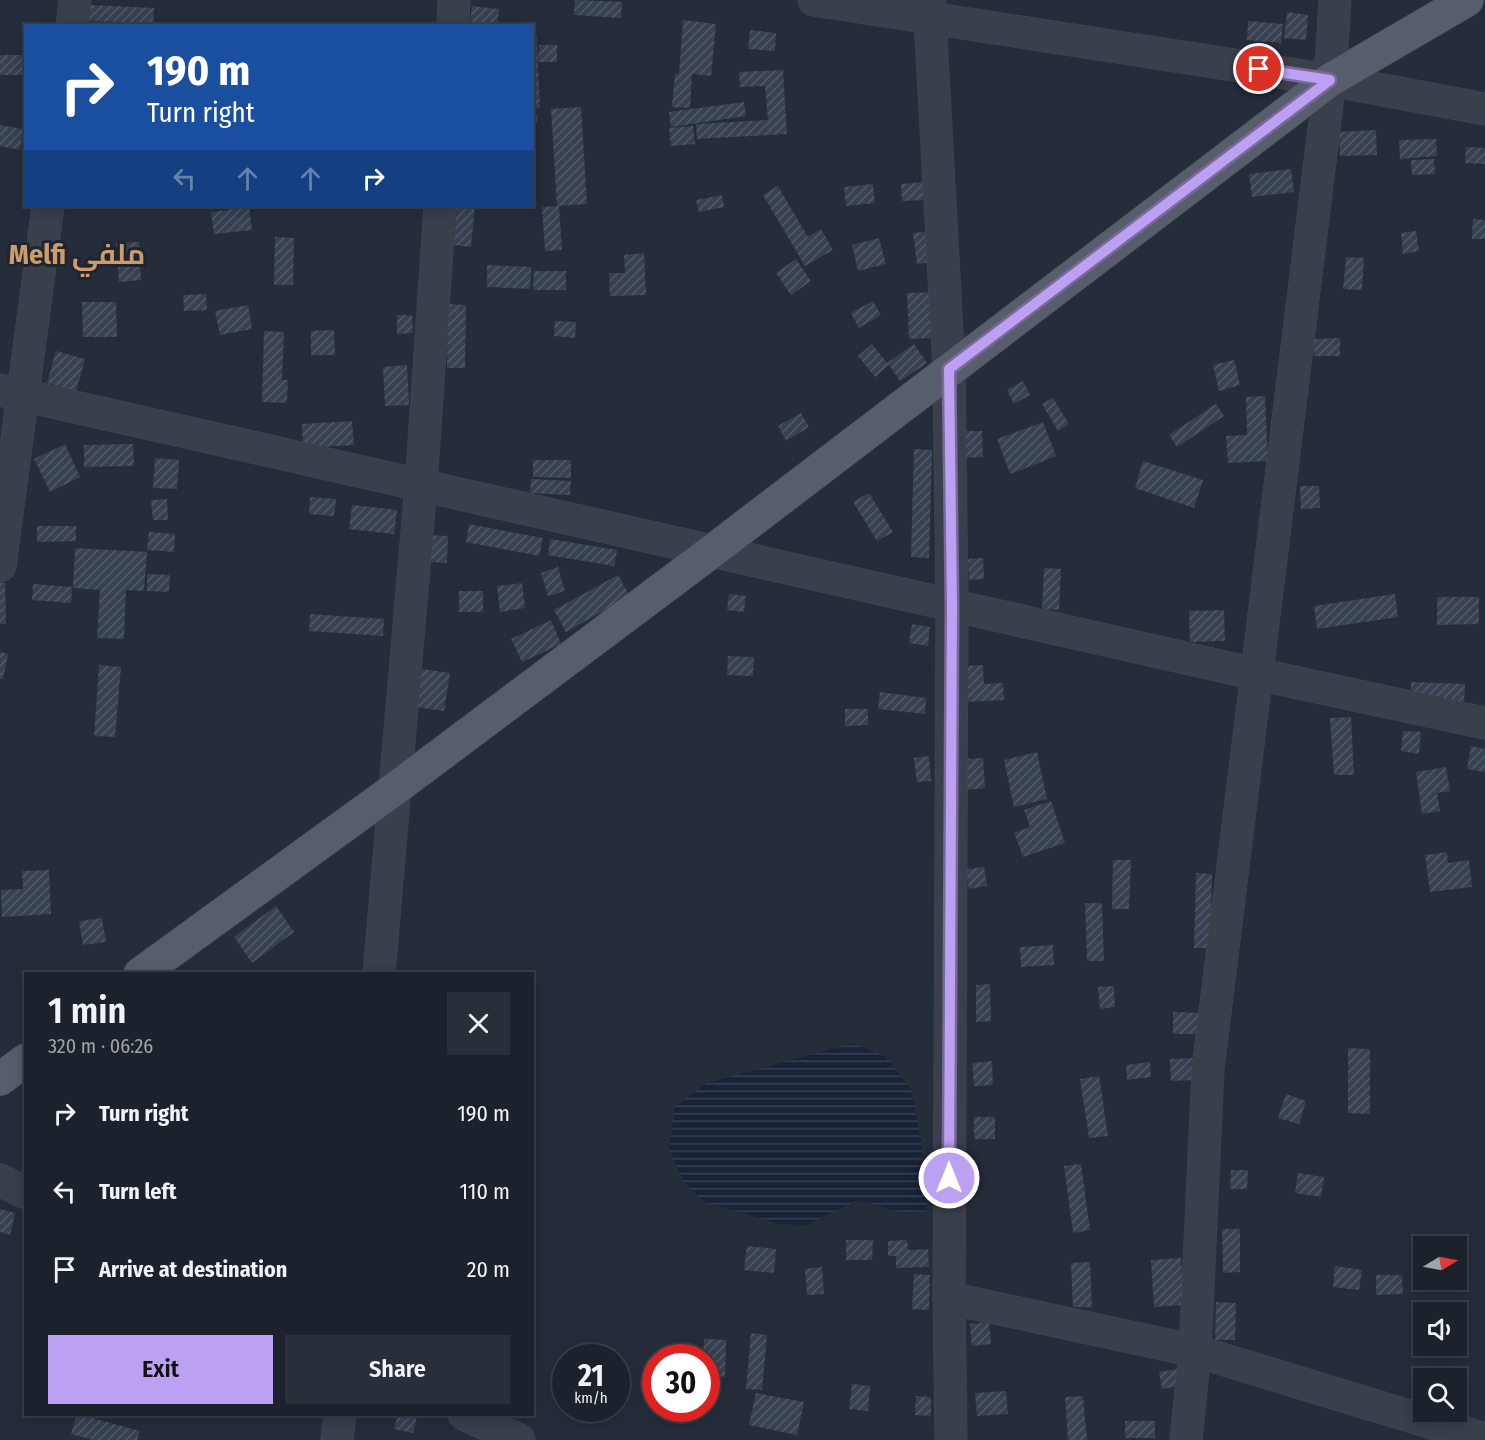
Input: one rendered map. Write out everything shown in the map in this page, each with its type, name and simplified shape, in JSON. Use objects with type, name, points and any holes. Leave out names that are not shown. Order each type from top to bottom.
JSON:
[{"type":"main road","points":[[143,972],[396,788],[711,552],[1330,80],[1467,0]]},
{"type":"main road","points":[[0,1079],[24,1061]]},
{"type":"street","points":[[72,24],[75,0]]},
{"type":"street","points":[[453,24],[454,0]]},
{"type":"street","points":[[814,0],[930,9],[1485,109]]},
{"type":"street","points":[[1186,1440],[1195,1351],[1208,1069],[1330,80],[1335,0]]},
{"type":"street","points":[[930,9],[949,369],[952,606],[949,1298],[951,1440]]},
{"type":"street","points":[[0,566],[12,393],[48,207]]},
{"type":"street","points":[[379,972],[421,486],[440,207]]},
{"type":"street","points":[[12,393],[952,606],[1485,723]]},
{"type":"street","points":[[0,1180],[24,1192]]},
{"type":"street","points":[[949,1298],[1195,1351],[1485,1439]]},
{"type":"street","points":[[337,1440],[340,1416]]},
{"type":"street","points":[[468,1416],[519,1440]]},
{"type":"water","points":[[853,1043],[886,1057],[911,1089],[921,1140],[927,1211],[905,1214],[858,1200],[807,1225],[779,1224],[704,1202],[683,1181],[669,1149],[675,1106],[707,1083]]},
{"type":"building","points":[[575,0],[622,2],[621,18],[574,15]]},
{"type":"building","points":[[89,5],[154,8],[153,24],[89,21]]},
{"type":"building","points":[[472,6],[499,9],[497,24],[470,24]]},
{"type":"building","points":[[1287,12],[1308,15],[1306,40],[1284,38]]},
{"type":"building","points":[[683,20],[716,24],[711,76],[692,74],[690,108],[672,107],[675,73],[679,74]]},
{"type":"building","points":[[1248,21],[1283,24],[1281,43],[1247,40]]},
{"type":"building","points":[[534,26],[536,26],[540,108],[534,109]]},
{"type":"building","points":[[750,30],[776,33],[775,51],[748,49]]},
{"type":"building","points":[[539,45],[557,45],[557,62],[538,62]]},
{"type":"building","points":[[0,55],[24,55],[24,75],[0,75]]},
{"type":"building","points":[[783,70],[787,134],[697,139],[696,124],[768,120],[765,86],[740,87],[739,72]]},
{"type":"building","points":[[744,102],[746,116],[671,127],[669,112]]},
{"type":"building","points":[[581,107],[587,204],[559,206],[562,250],[545,251],[542,207],[557,206],[551,109]]},
{"type":"building","points":[[534,114],[538,115],[534,133]]},
{"type":"building","points":[[0,125],[23,129],[20,150],[0,146]]},
{"type":"building","points":[[693,126],[695,144],[671,146],[669,128]]},
{"type":"building","points":[[1376,130],[1377,155],[1340,156],[1339,132]]},
{"type":"building","points":[[1436,139],[1437,156],[1400,159],[1399,140]]},
{"type":"building","points":[[1466,147],[1485,148],[1485,164],[1465,163]]},
{"type":"building","points":[[1434,159],[1435,174],[1412,175],[1411,160]]},
{"type":"building","points":[[1291,169],[1294,192],[1252,197],[1249,174]]},
{"type":"building","points":[[925,182],[926,200],[902,201],[901,184]]},
{"type":"building","points":[[873,184],[875,203],[846,206],[844,187]]},
{"type":"building","points":[[778,186],[808,237],[821,229],[833,250],[805,266],[763,195]]},
{"type":"building","points":[[722,195],[724,207],[699,212],[696,200]]},
{"type":"building","points":[[167,207],[190,207],[190,209]]},
{"type":"building","points":[[249,207],[252,230],[214,234],[211,212]]},
{"type":"building","points":[[457,207],[475,207],[471,247],[454,245]]},
{"type":"building","points":[[1473,219],[1485,220],[1485,239],[1472,239]]},
{"type":"building","points":[[929,231],[933,262],[917,264],[913,233]]},
{"type":"building","points":[[1416,231],[1419,251],[1403,254],[1401,233]]},
{"type":"building","points":[[275,237],[294,238],[293,285],[274,285]]},
{"type":"building","points":[[879,238],[886,264],[858,271],[852,245]]},
{"type":"building","points":[[139,242],[141,280],[119,282],[116,243]]},
{"type":"building","points":[[644,253],[646,295],[610,296],[609,273],[625,273],[624,255]]},
{"type":"building","points":[[1346,257],[1364,258],[1362,290],[1343,289]]},
{"type":"building","points":[[796,259],[811,281],[791,295],[776,273]]},
{"type":"building","points":[[487,265],[531,267],[530,289],[487,287]]},
{"type":"building","points":[[534,271],[566,271],[566,290],[533,290]]},
{"type":"building","points":[[934,292],[935,338],[909,339],[907,293]]},
{"type":"building","points":[[206,294],[207,310],[184,311],[183,295]]},
{"type":"building","points":[[873,301],[881,315],[859,328],[851,313]]},
{"type":"building","points":[[82,302],[116,302],[117,337],[83,337]]},
{"type":"building","points":[[448,304],[466,305],[465,368],[447,368]]},
{"type":"building","points":[[248,305],[252,329],[220,335],[215,311]]},
{"type":"building","points":[[397,315],[412,315],[413,333],[397,334]]},
{"type":"building","points":[[555,321],[576,322],[575,338],[554,336]]},
{"type":"building","points":[[334,330],[335,355],[311,355],[311,331]]},
{"type":"building","points":[[264,331],[284,332],[282,380],[288,380],[287,403],[262,402]]},
{"type":"building","points":[[1340,338],[1340,356],[1314,356],[1314,339]]},
{"type":"building","points":[[872,344],[887,363],[914,344],[927,363],[900,381],[889,365],[875,377],[858,356]]},
{"type":"building","points":[[56,351],[85,359],[76,391],[47,383]]},
{"type":"building","points":[[1234,360],[1240,385],[1219,391],[1213,365]]},
{"type":"building","points":[[407,365],[409,405],[385,406],[383,367]]},
{"type":"building","points":[[1023,381],[1030,395],[1014,404],[1007,390]]},
{"type":"building","points":[[1265,396],[1268,461],[1228,463],[1226,436],[1247,435],[1246,397]]},
{"type":"building","points":[[1053,398],[1069,424],[1058,431],[1042,404]]},
{"type":"building","points":[[1216,404],[1224,416],[1177,447],[1169,435]]},
{"type":"building","points":[[801,413],[809,427],[786,441],[778,426]]},
{"type":"building","points":[[352,421],[354,445],[303,448],[302,424]]},
{"type":"building","points":[[1043,422],[1056,456],[1010,474],[997,439]]},
{"type":"building","points":[[961,431],[982,431],[983,457],[961,458]]},
{"type":"building","points":[[65,444],[80,477],[50,492],[34,459]]},
{"type":"building","points":[[133,444],[134,466],[84,467],[84,445]]},
{"type":"building","points":[[914,449],[932,450],[929,558],[911,557]]},
{"type":"building","points":[[155,458],[179,460],[177,489],[153,488]]},
{"type":"building","points":[[533,460],[571,460],[571,478],[533,477]]},
{"type":"building","points":[[1143,461],[1203,480],[1194,508],[1135,488]]},
{"type":"building","points":[[531,479],[571,481],[570,495],[530,493]]},
{"type":"building","points":[[1300,486],[1319,486],[1320,508],[1301,509]]},
{"type":"building","points":[[869,493],[893,532],[877,541],[853,502]]},
{"type":"building","points":[[310,497],[336,499],[334,516],[309,514]]},
{"type":"building","points":[[167,499],[168,520],[153,520],[151,500]]},
{"type":"building","points":[[352,505],[397,510],[394,534],[349,529]]},
{"type":"building","points":[[469,524],[543,538],[539,556],[466,542]]},
{"type":"building","points":[[37,526],[76,526],[76,541],[37,542]]},
{"type":"building","points":[[149,532],[175,534],[174,552],[147,550]]},
{"type":"building","points":[[429,535],[448,536],[447,563],[428,562]]},
{"type":"building","points":[[550,539],[617,550],[614,566],[548,555]]},
{"type":"building","points":[[75,548],[147,552],[144,591],[126,590],[124,639],[97,638],[100,590],[73,588]]},
{"type":"building","points":[[983,558],[984,579],[969,580],[968,559]]},
{"type":"building","points":[[558,567],[565,591],[548,596],[541,573]]},
{"type":"building","points":[[1044,568],[1061,569],[1059,610],[1042,609]]},
{"type":"building","points":[[147,574],[170,575],[169,592],[147,591]]},
{"type":"building","points":[[618,575],[630,596],[566,632],[554,610]]},
{"type":"building","points":[[0,583],[5,583],[6,624],[0,624]]},
{"type":"building","points":[[522,583],[525,608],[500,612],[497,586]]},
{"type":"building","points":[[33,584],[72,587],[71,603],[32,600]]},
{"type":"building","points":[[459,591],[483,591],[483,612],[459,612]]},
{"type":"building","points":[[729,594],[746,596],[744,612],[727,610]]},
{"type":"building","points":[[1395,594],[1398,617],[1317,629],[1314,606]]},
{"type":"building","points":[[1437,597],[1479,597],[1479,624],[1437,625]]},
{"type":"building","points":[[1224,610],[1225,641],[1190,642],[1189,611]]},
{"type":"building","points":[[310,614],[384,619],[383,636],[309,631]]},
{"type":"building","points":[[551,620],[561,644],[522,662],[511,639]]},
{"type":"building","points":[[912,624],[930,627],[928,646],[909,643]]},
{"type":"building","points":[[0,652],[8,654],[3,679],[0,679]]},
{"type":"building","points":[[728,656],[754,657],[753,676],[727,675]]},
{"type":"building","points":[[99,665],[121,667],[115,737],[94,736]]},
{"type":"building","points":[[983,665],[984,684],[1003,683],[1004,700],[963,702],[961,666]]},
{"type":"building","points":[[422,669],[450,673],[444,711],[416,707]]},
{"type":"building","points":[[1411,682],[1465,684],[1464,704],[1411,702]]},
{"type":"building","points":[[880,692],[926,698],[925,714],[878,709]]},
{"type":"building","points":[[845,709],[868,709],[868,725],[845,726]]},
{"type":"building","points":[[1351,717],[1354,775],[1334,775],[1330,718]]},
{"type":"building","points":[[1403,731],[1421,732],[1419,754],[1401,751]]},
{"type":"building","points":[[1471,746],[1485,749],[1485,772],[1467,769]]},
{"type":"building","points":[[1037,752],[1047,799],[1014,807],[1004,760]]},
{"type":"building","points":[[929,756],[931,781],[917,782],[914,758]]},
{"type":"building","points":[[983,758],[985,788],[967,790],[965,759]]},
{"type":"building","points":[[1446,767],[1450,791],[1437,793],[1440,811],[1422,814],[1416,772]]},
{"type":"building","points":[[1051,801],[1065,843],[1023,857],[1014,833],[1030,827],[1024,810]]},
{"type":"building","points":[[1447,852],[1448,863],[1469,860],[1472,887],[1430,892],[1425,855]]},
{"type":"building","points":[[1113,860],[1131,860],[1129,909],[1112,909]]},
{"type":"building","points":[[984,867],[987,886],[969,889],[966,869]]},
{"type":"building","points":[[49,870],[51,914],[2,917],[1,890],[23,889],[22,871]]},
{"type":"building","points":[[1196,873],[1212,874],[1210,948],[1194,948]]},
{"type":"building","points":[[1085,903],[1102,903],[1104,961],[1087,961]]},
{"type":"building","points":[[276,906],[294,932],[252,963],[234,937]]},
{"type":"building","points":[[102,918],[106,942],[83,945],[79,921]]},
{"type":"building","points":[[1053,945],[1054,965],[1021,967],[1020,947]]},
{"type":"building","points":[[990,984],[991,1021],[976,1022],[976,985]]},
{"type":"building","points":[[1114,986],[1115,1007],[1100,1009],[1098,987]]},
{"type":"building","points":[[1173,1012],[1200,1013],[1200,1034],[1173,1034]]},
{"type":"building","points":[[1348,1048],[1370,1049],[1370,1114],[1348,1113]]},
{"type":"building","points":[[1194,1058],[1195,1080],[1171,1081],[1170,1059]]},
{"type":"building","points":[[992,1061],[993,1085],[974,1086],[972,1063]]},
{"type":"building","points":[[1150,1062],[1151,1077],[1127,1080],[1126,1065]]},
{"type":"building","points":[[1099,1076],[1108,1136],[1089,1138],[1080,1079]]},
{"type":"building","points":[[1286,1094],[1306,1101],[1299,1124],[1278,1118]]},
{"type":"building","points":[[974,1117],[995,1117],[995,1139],[974,1139]]},
{"type":"building","points":[[1081,1164],[1090,1230],[1073,1233],[1064,1166]]},
{"type":"building","points":[[1231,1170],[1248,1170],[1247,1189],[1230,1189]]},
{"type":"building","points":[[1298,1173],[1324,1177],[1321,1197],[1295,1193]]},
{"type":"building","points":[[0,1209],[15,1213],[10,1235],[0,1232]]},
{"type":"building","points":[[1222,1229],[1240,1229],[1240,1272],[1223,1273]]},
{"type":"building","points":[[846,1240],[873,1240],[872,1260],[846,1260]]},
{"type":"building","points":[[907,1240],[908,1250],[928,1249],[929,1267],[896,1268],[896,1256],[888,1256],[888,1241]]},
{"type":"building","points":[[747,1246],[776,1249],[774,1273],[744,1270]]},
{"type":"building","points":[[1181,1258],[1184,1305],[1154,1307],[1151,1260]]},
{"type":"building","points":[[1090,1262],[1092,1307],[1073,1307],[1071,1263]]},
{"type":"building","points":[[1335,1266],[1362,1270],[1359,1290],[1333,1287]]},
{"type":"building","points":[[822,1267],[824,1294],[807,1295],[805,1269]]},
{"type":"building","points":[[914,1274],[930,1275],[929,1310],[912,1309]]},
{"type":"building","points":[[1376,1275],[1402,1275],[1403,1294],[1376,1295]]},
{"type":"building","points":[[1216,1302],[1236,1303],[1235,1340],[1215,1340]]},
{"type":"building","points":[[989,1322],[991,1344],[972,1346],[970,1324]]},
{"type":"building","points":[[751,1333],[767,1335],[762,1390],[746,1389]]},
{"type":"building","points":[[704,1339],[726,1340],[725,1377],[720,1376],[720,1344],[704,1344]]},
{"type":"building","points":[[1183,1368],[1185,1385],[1162,1389],[1159,1372]]},
{"type":"building","points":[[852,1384],[870,1386],[868,1411],[849,1409]]},
{"type":"building","points":[[1006,1391],[1008,1414],[977,1416],[975,1393]]},
{"type":"building","points":[[756,1393],[804,1402],[797,1435],[749,1425]]},
{"type":"building","points":[[916,1396],[931,1397],[931,1416],[915,1415]]},
{"type":"building","points":[[1083,1396],[1087,1440],[1068,1440],[1065,1397]]},
{"type":"building","points":[[76,1416],[84,1416],[140,1431],[137,1440],[93,1440],[71,1434]]},
{"type":"building","points":[[397,1416],[417,1416],[413,1433],[394,1429]]},
{"type":"building","points":[[1125,1421],[1155,1421],[1155,1438],[1125,1438]]},
{"type":"district","name":"Melfi ملفي","points":[[77,254]]},
{"type":"route","points":[[949,1178],[952,606],[949,369],[1330,80],[1259,69]]}]
